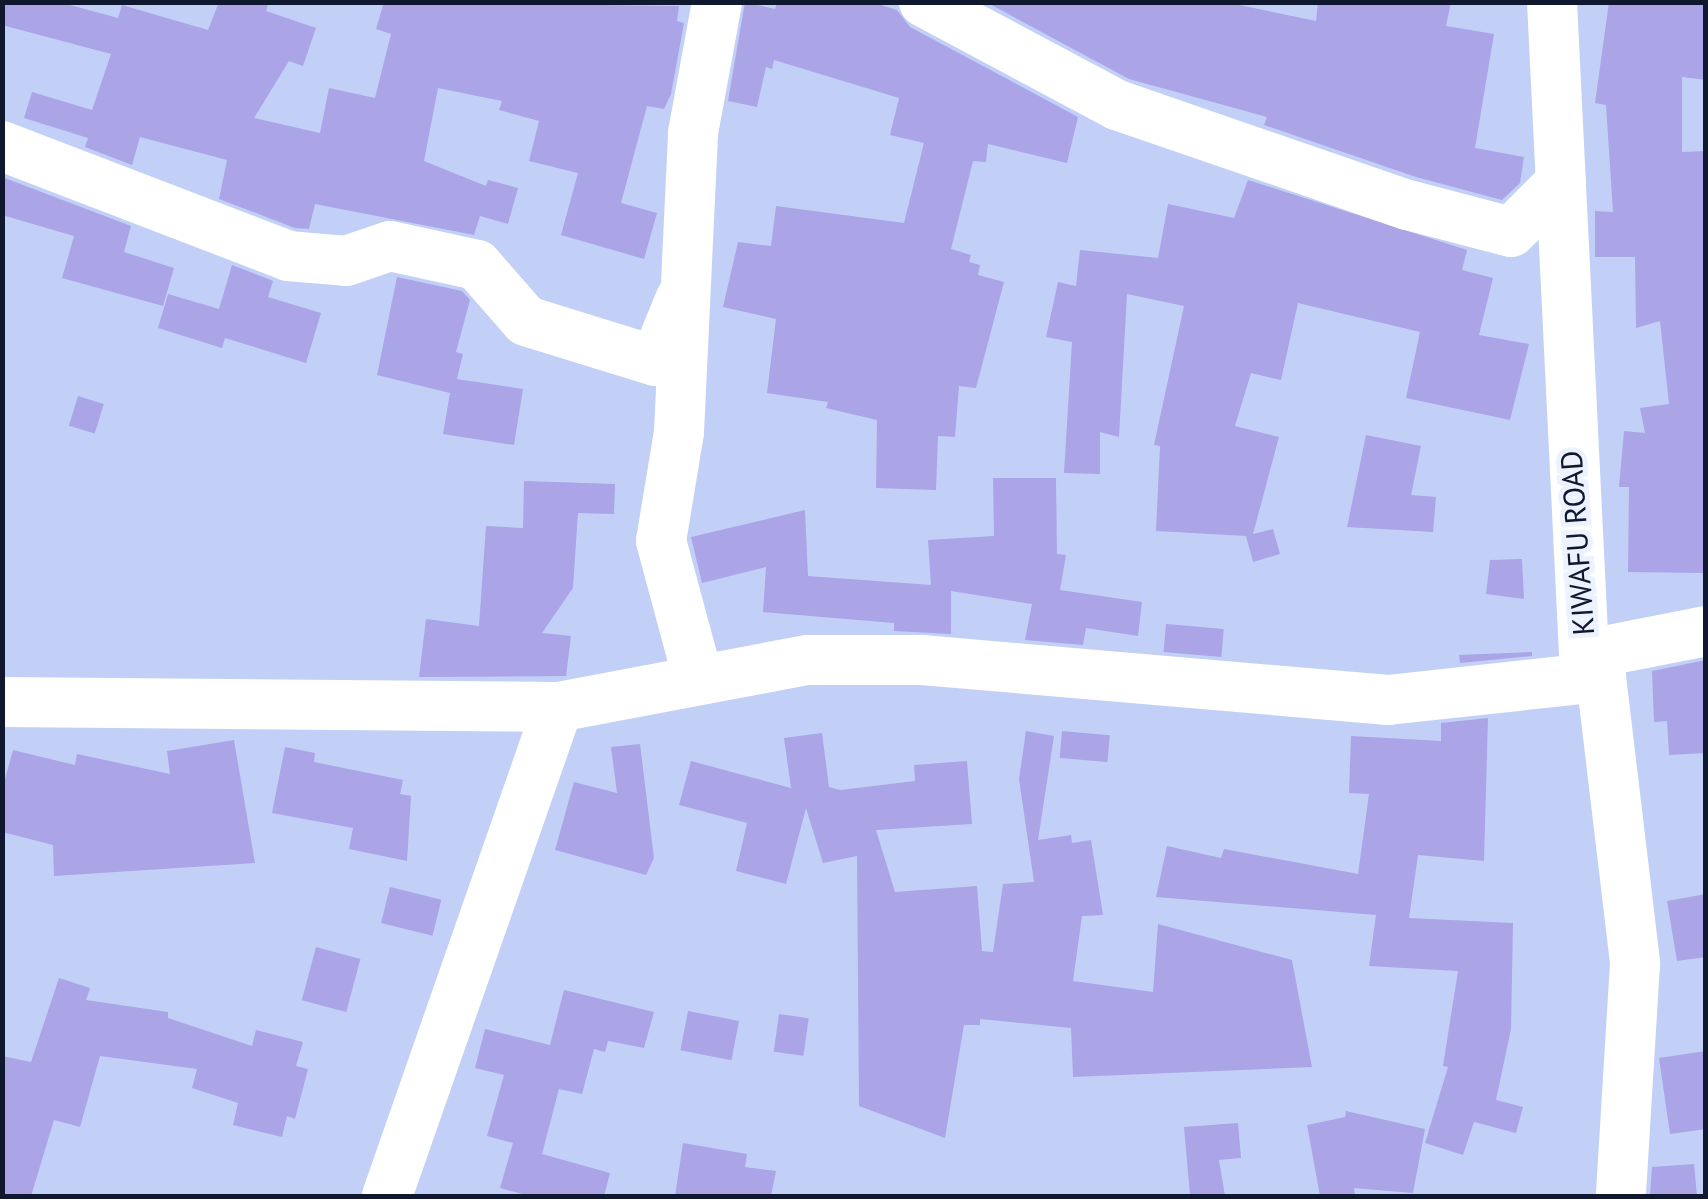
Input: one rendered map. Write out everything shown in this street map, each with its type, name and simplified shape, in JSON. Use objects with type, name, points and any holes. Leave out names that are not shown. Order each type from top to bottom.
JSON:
[{"type":"street","points":[[698,678],[661,541],[679,432],[681,298],[692,133],[717,2]]},
{"type":"street","points":[[924,2],[1117,106],[1408,205],[1510,232],[1561,182]]},
{"type":"street","name":"KIWAFU ROAD","points":[[1552,2],[1592,666],[1636,964],[1621,1196]]},
{"type":"street","points":[[2,146],[288,256],[346,261],[390,246],[478,265],[526,320],[655,360],[681,298]]},
{"type":"street","points":[[2,702],[558,707],[807,660],[922,660],[1388,700],[1592,666],[1706,630]]},
{"type":"street","points":[[387,1196],[558,707]]},
{"type":"building","points":[[2,2],[59,2],[118,18],[122,5],[208,30],[219,2],[269,2],[266,11],[316,28],[303,66],[289,61],[254,118],[320,133],[329,88],[375,98],[391,34],[376,29],[384,2],[679,6],[677,21],[684,23],[671,94],[664,109],[647,106],[621,203],[657,213],[644,259],[561,235],[578,173],[529,161],[539,121],[499,110],[502,101],[438,88],[424,161],[486,186],[488,180],[518,188],[508,224],[480,216],[474,235],[315,204],[309,229],[295,228],[219,199],[227,160],[140,137],[132,165],[85,147],[88,138],[24,118],[32,92],[92,110],[111,54],[2,25]]},
{"type":"building","points":[[745,2],[775,9],[777,2],[871,2],[897,10],[910,27],[1078,117],[1067,163],[988,144],[986,162],[973,161],[951,249],[971,255],[969,262],[980,265],[978,275],[1004,282],[976,388],[959,386],[955,437],[938,436],[936,490],[876,488],[877,420],[826,408],[828,402],[767,393],[776,319],[723,307],[738,242],[771,246],[776,206],[904,223],[924,143],[890,135],[899,98],[774,60],[772,69],[766,67],[757,107],[728,101]]},
{"type":"building","points":[[986,2],[1225,2],[1316,21],[1318,2],[1451,2],[1446,26],[1494,34],[1475,148],[1524,157],[1520,183],[1502,200],[1416,177],[1264,125],[1267,117],[1129,79]]},
{"type":"building","points":[[1609,2],[1706,2],[1706,80],[1682,77],[1682,152],[1706,151],[1706,573],[1628,572],[1629,487],[1619,487],[1624,431],[1645,433],[1640,408],[1669,404],[1660,321],[1636,328],[1635,257],[1595,257],[1595,211],[1613,212],[1606,105],[1595,103]]},
{"type":"building","points":[[2,177],[131,226],[124,252],[174,268],[163,306],[62,278],[74,236],[2,215]]},
{"type":"building","points":[[1248,180],[1467,250],[1462,270],[1493,278],[1479,335],[1529,344],[1510,420],[1406,398],[1420,332],[1298,303],[1281,380],[1251,373],[1235,426],[1279,437],[1253,534],[1273,529],[1280,554],[1253,562],[1246,536],[1156,531],[1160,446],[1154,445],[1184,306],[1127,294],[1119,437],[1100,432],[1100,474],[1064,473],[1072,342],[1046,337],[1058,282],[1076,286],[1080,250],[1158,258],[1168,204],[1234,218]]},
{"type":"building","points":[[232,265],[273,281],[268,297],[321,313],[306,363],[225,338],[222,348],[158,328],[168,294],[219,309]]},
{"type":"building","points":[[397,277],[462,291],[470,300],[456,352],[463,354],[457,379],[523,389],[514,445],[443,434],[450,393],[377,375]]},
{"type":"building","points":[[78,396],[104,404],[95,434],[69,426]]},
{"type":"building","points":[[1366,435],[1421,446],[1411,495],[1436,497],[1433,532],[1347,527]]},
{"type":"building","points":[[993,478],[1056,478],[1057,554],[1066,555],[1060,590],[1142,602],[1138,636],[1086,628],[1083,645],[1025,640],[1032,604],[951,591],[951,634],[894,631],[894,623],[763,612],[766,567],[702,583],[691,537],[805,510],[808,576],[931,585],[928,540],[994,536]]},
{"type":"building","points":[[524,481],[615,484],[614,514],[578,513],[573,588],[542,633],[571,636],[566,676],[419,677],[426,619],[479,626],[486,526],[523,528]]},
{"type":"building","points":[[1522,559],[1524,599],[1486,594],[1490,560]]},
{"type":"building","points":[[1166,624],[1224,629],[1221,657],[1164,652]]},
{"type":"building","points":[[1532,652],[1532,656],[1460,663],[1459,655]]},
{"type":"building","points":[[1706,660],[1706,753],[1669,755],[1667,721],[1654,722],[1652,671]]},
{"type":"building","points":[[1488,718],[1484,861],[1418,855],[1409,918],[1513,923],[1511,1029],[1496,1100],[1523,1107],[1516,1133],[1474,1122],[1463,1155],[1425,1143],[1448,1067],[1443,1066],[1458,971],[1369,966],[1376,915],[1156,897],[1167,846],[1221,858],[1224,849],[1358,874],[1369,794],[1349,793],[1351,736],[1441,741],[1441,723]]},
{"type":"building","points":[[1026,731],[1054,736],[1038,840],[1071,835],[1072,843],[1091,840],[1103,915],[1082,916],[1073,981],[1153,992],[1158,924],[1292,960],[1312,1067],[1073,1077],[1071,1028],[980,1019],[980,1025],[964,1025],[945,1138],[859,1106],[857,856],[823,863],[806,808],[786,884],[736,871],[747,823],[679,805],[691,761],[791,788],[784,738],[822,733],[829,787],[840,790],[915,781],[914,765],[967,761],[972,824],[876,830],[895,892],[977,886],[982,951],[993,952],[1003,884],[1034,882],[1019,779]]},
{"type":"building","points":[[1062,731],[1110,735],[1107,762],[1060,758]]},
{"type":"building","points":[[234,740],[255,863],[54,876],[53,845],[2,832],[2,790],[13,750],[75,765],[77,754],[170,774],[167,751]]},
{"type":"building","points":[[640,744],[654,858],[646,875],[555,850],[574,782],[617,793],[611,747]]},
{"type":"building","points":[[285,747],[315,753],[314,762],[403,780],[400,794],[411,796],[407,861],[349,849],[353,828],[272,813]]},
{"type":"building","points":[[390,887],[441,900],[432,936],[381,923]]},
{"type":"building","points":[[1706,894],[1706,957],[1677,961],[1667,901]]},
{"type":"building","points":[[316,947],[360,959],[346,1012],[302,1000]]},
{"type":"building","points":[[59,978],[90,988],[86,1000],[168,1012],[168,1018],[252,1046],[256,1030],[303,1042],[296,1066],[308,1069],[295,1119],[287,1116],[282,1137],[233,1125],[238,1103],[192,1088],[197,1069],[100,1056],[80,1127],[54,1120],[31,1196],[2,1196],[2,1056],[31,1062]]},
{"type":"building","points":[[564,990],[654,1012],[644,1048],[608,1041],[605,1052],[594,1049],[582,1094],[559,1089],[542,1154],[610,1173],[604,1196],[530,1196],[500,1188],[513,1143],[487,1136],[504,1075],[475,1068],[485,1029],[550,1045]]},
{"type":"building","points":[[688,1011],[739,1021],[731,1060],[680,1050]]},
{"type":"building","points":[[779,1014],[809,1018],[803,1056],[774,1052]]},
{"type":"building","points":[[1706,1051],[1706,1129],[1670,1134],[1659,1058]]},
{"type":"building","points":[[1346,1111],[1425,1129],[1413,1193],[1354,1188],[1355,1196],[1320,1196],[1307,1125],[1345,1117]]},
{"type":"building","points":[[1238,1123],[1241,1158],[1219,1160],[1225,1196],[1190,1196],[1184,1127]]},
{"type":"building","points":[[683,1143],[747,1154],[745,1167],[776,1171],[771,1196],[675,1196]]},
{"type":"building","points":[[1694,1164],[1697,1196],[1650,1196],[1652,1167]]}]
